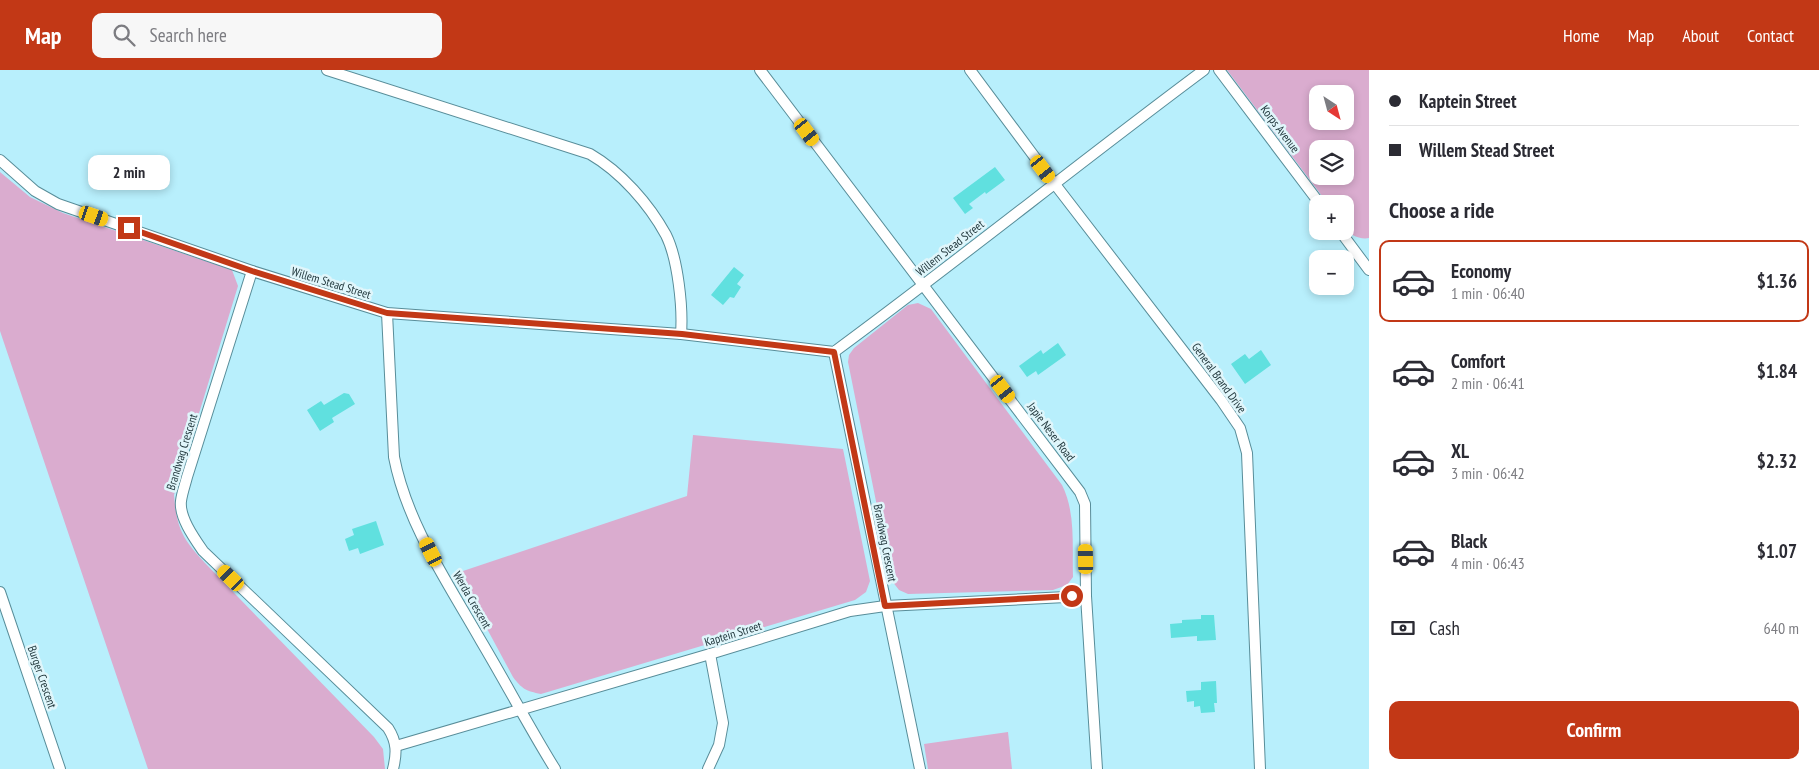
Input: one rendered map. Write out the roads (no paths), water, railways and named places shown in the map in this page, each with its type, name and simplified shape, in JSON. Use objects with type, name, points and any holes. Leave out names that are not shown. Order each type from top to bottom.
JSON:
[{"type":"street","points":[[327,70],[590,154],[606,163],[630,186],[666,236],[675,264],[683,315],[682,334]]},
{"type":"street","name":"Japie Neser Road","points":[[760,70],[1080,492],[1085,504],[1086,596],[1096,769]]},
{"type":"street","name":"General Brand Drive","points":[[970,70],[1054,183],[1221,400],[1240,428],[1247,453],[1260,769]]},
{"type":"street","name":"Willem Stead Street","points":[[0,160],[35,191],[58,204],[252,271],[387,313],[682,334],[834,352],[924,286],[1054,183],[1204,70]]},
{"type":"street","name":"Korps Avenue","points":[[1220,70],[1313,195]]},
{"type":"street","points":[[1347,240],[1369,270]]},
{"type":"street","points":[[1362,260],[1369,251]]},
{"type":"street","name":"Brandwag Crescent","points":[[252,271],[180,503],[185,522],[190,534],[203,551],[388,728],[396,746]]},
{"type":"street","name":"Werda Crescent","points":[[387,313],[394,457],[398,479],[406,504],[439,569],[555,769]]},
{"type":"street","name":"Brandwag Crescent","points":[[834,352],[920,769]]},
{"type":"street","name":"Burger Crescent","points":[[0,592],[60,769]]},
{"type":"street","name":"Kaptein Street","points":[[396,746],[850,611],[885,606],[1086,596]]},
{"type":"street","points":[[708,769],[719,745],[723,724],[710,654]]},
{"type":"street","points":[[393,769],[396,746]]}]
